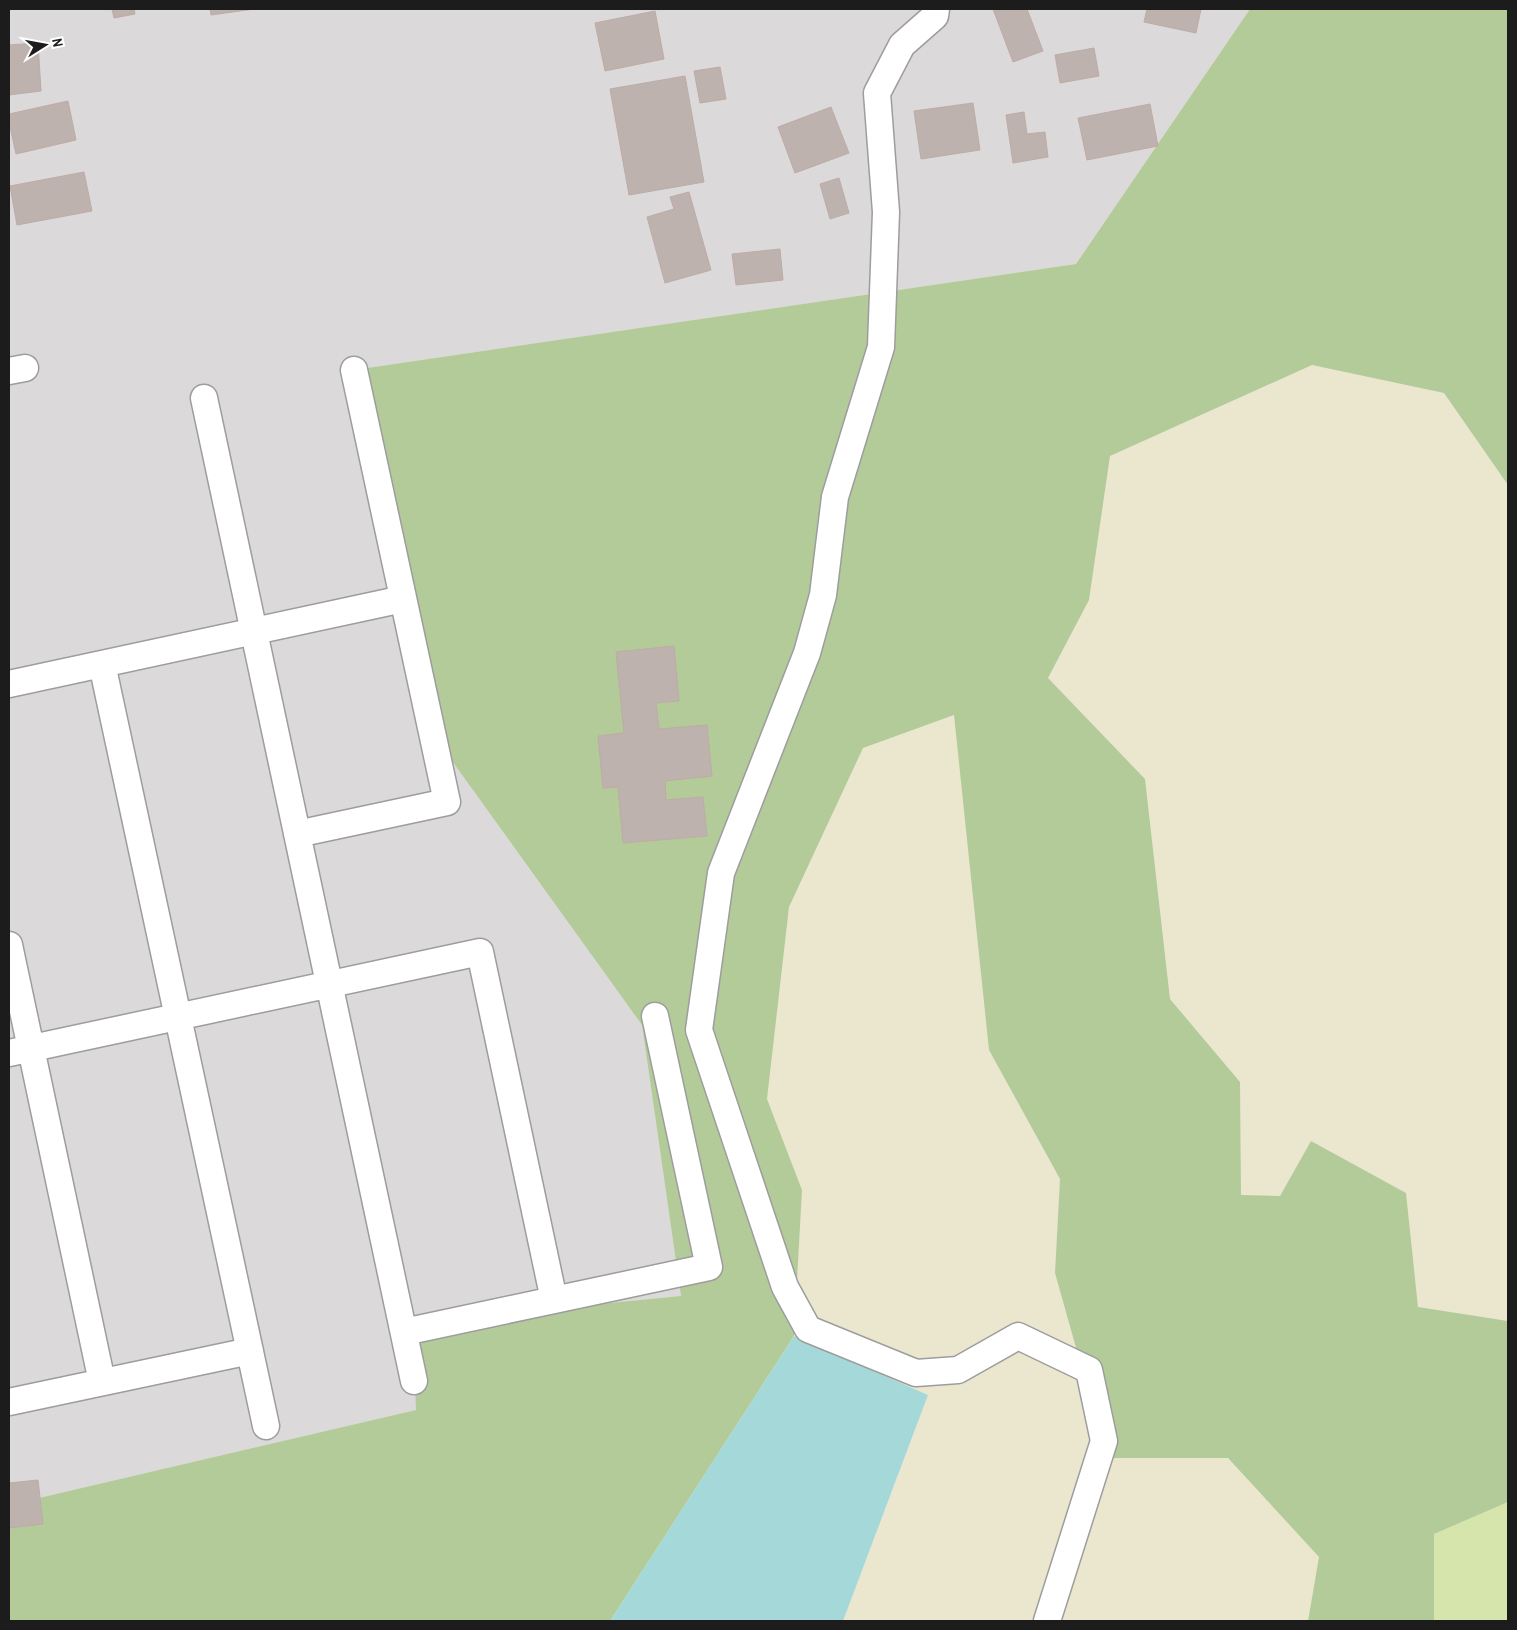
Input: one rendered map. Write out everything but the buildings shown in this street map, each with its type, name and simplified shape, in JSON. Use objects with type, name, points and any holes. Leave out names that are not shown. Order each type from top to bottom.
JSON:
[{"type":"street","points":[[936,9],[935,16],[902,45],[877,93],[886,212],[881,347],[834,497],[823,595],[807,653],[721,873],[699,1030],[785,1287],[808,1329],[916,1373],[958,1370],[1018,1336],[1089,1370],[1104,1441],[1047,1621]]},
{"type":"street","points":[[297,834],[447,802],[354,370]]},
{"type":"street","points":[[204,398],[414,1381]]},
{"type":"street","points":[[9,684],[404,600]]},
{"type":"street","points":[[102,664],[266,1426]]},
{"type":"street","points":[[9,945],[20,1051],[102,1382]]},
{"type":"street","points":[[20,1051],[480,952],[554,1300]]},
{"type":"street","points":[[404,1332],[709,1267],[655,1016]]},
{"type":"street","points":[[9,1402],[250,1351]]},
{"type":"shaded area","points":[[9,9],[1250,9],[1076,264],[340,372],[429,729],[642,1025],[681,1296],[413,1322],[417,1410],[9,1505]]},
{"type":"shaded area","points":[[1312,365],[1444,393],[1508,485],[1508,1321],[1418,1307],[1406,1193],[1311,1141],[1280,1196],[1241,1196],[1240,1082],[1170,999],[1145,779],[1048,678],[1089,600],[1110,456]]},
{"type":"shaded area","points":[[955,715],[989,1050],[1060,1179],[1055,1273],[1107,1458],[1228,1458],[1319,1557],[1308,1621],[843,1621],[928,1396],[794,1336],[802,1190],[767,1099],[789,907],[863,748]]},
{"type":"green space","points":[[1250,9],[1508,9],[1508,485],[1444,393],[1312,365],[1110,456],[1089,600],[1048,678],[1145,779],[1170,999],[1240,1082],[1241,1195],[1280,1196],[1311,1141],[1406,1193],[1418,1307],[1508,1321],[1508,1502],[1434,1534],[1434,1621],[1308,1621],[1319,1557],[1228,1458],[1107,1458],[1055,1273],[1060,1179],[989,1050],[954,715],[863,748],[789,907],[767,1099],[802,1190],[794,1336],[610,1621],[9,1621],[9,1505],[416,1410],[413,1322],[681,1296],[642,1025],[429,729],[340,372],[1076,264]]},
{"type":"green space","points":[[1508,1502],[1508,1621],[1434,1621],[1434,1534]]},
{"type":"water","points":[[794,1336],[928,1395],[843,1621],[610,1621]]}]
